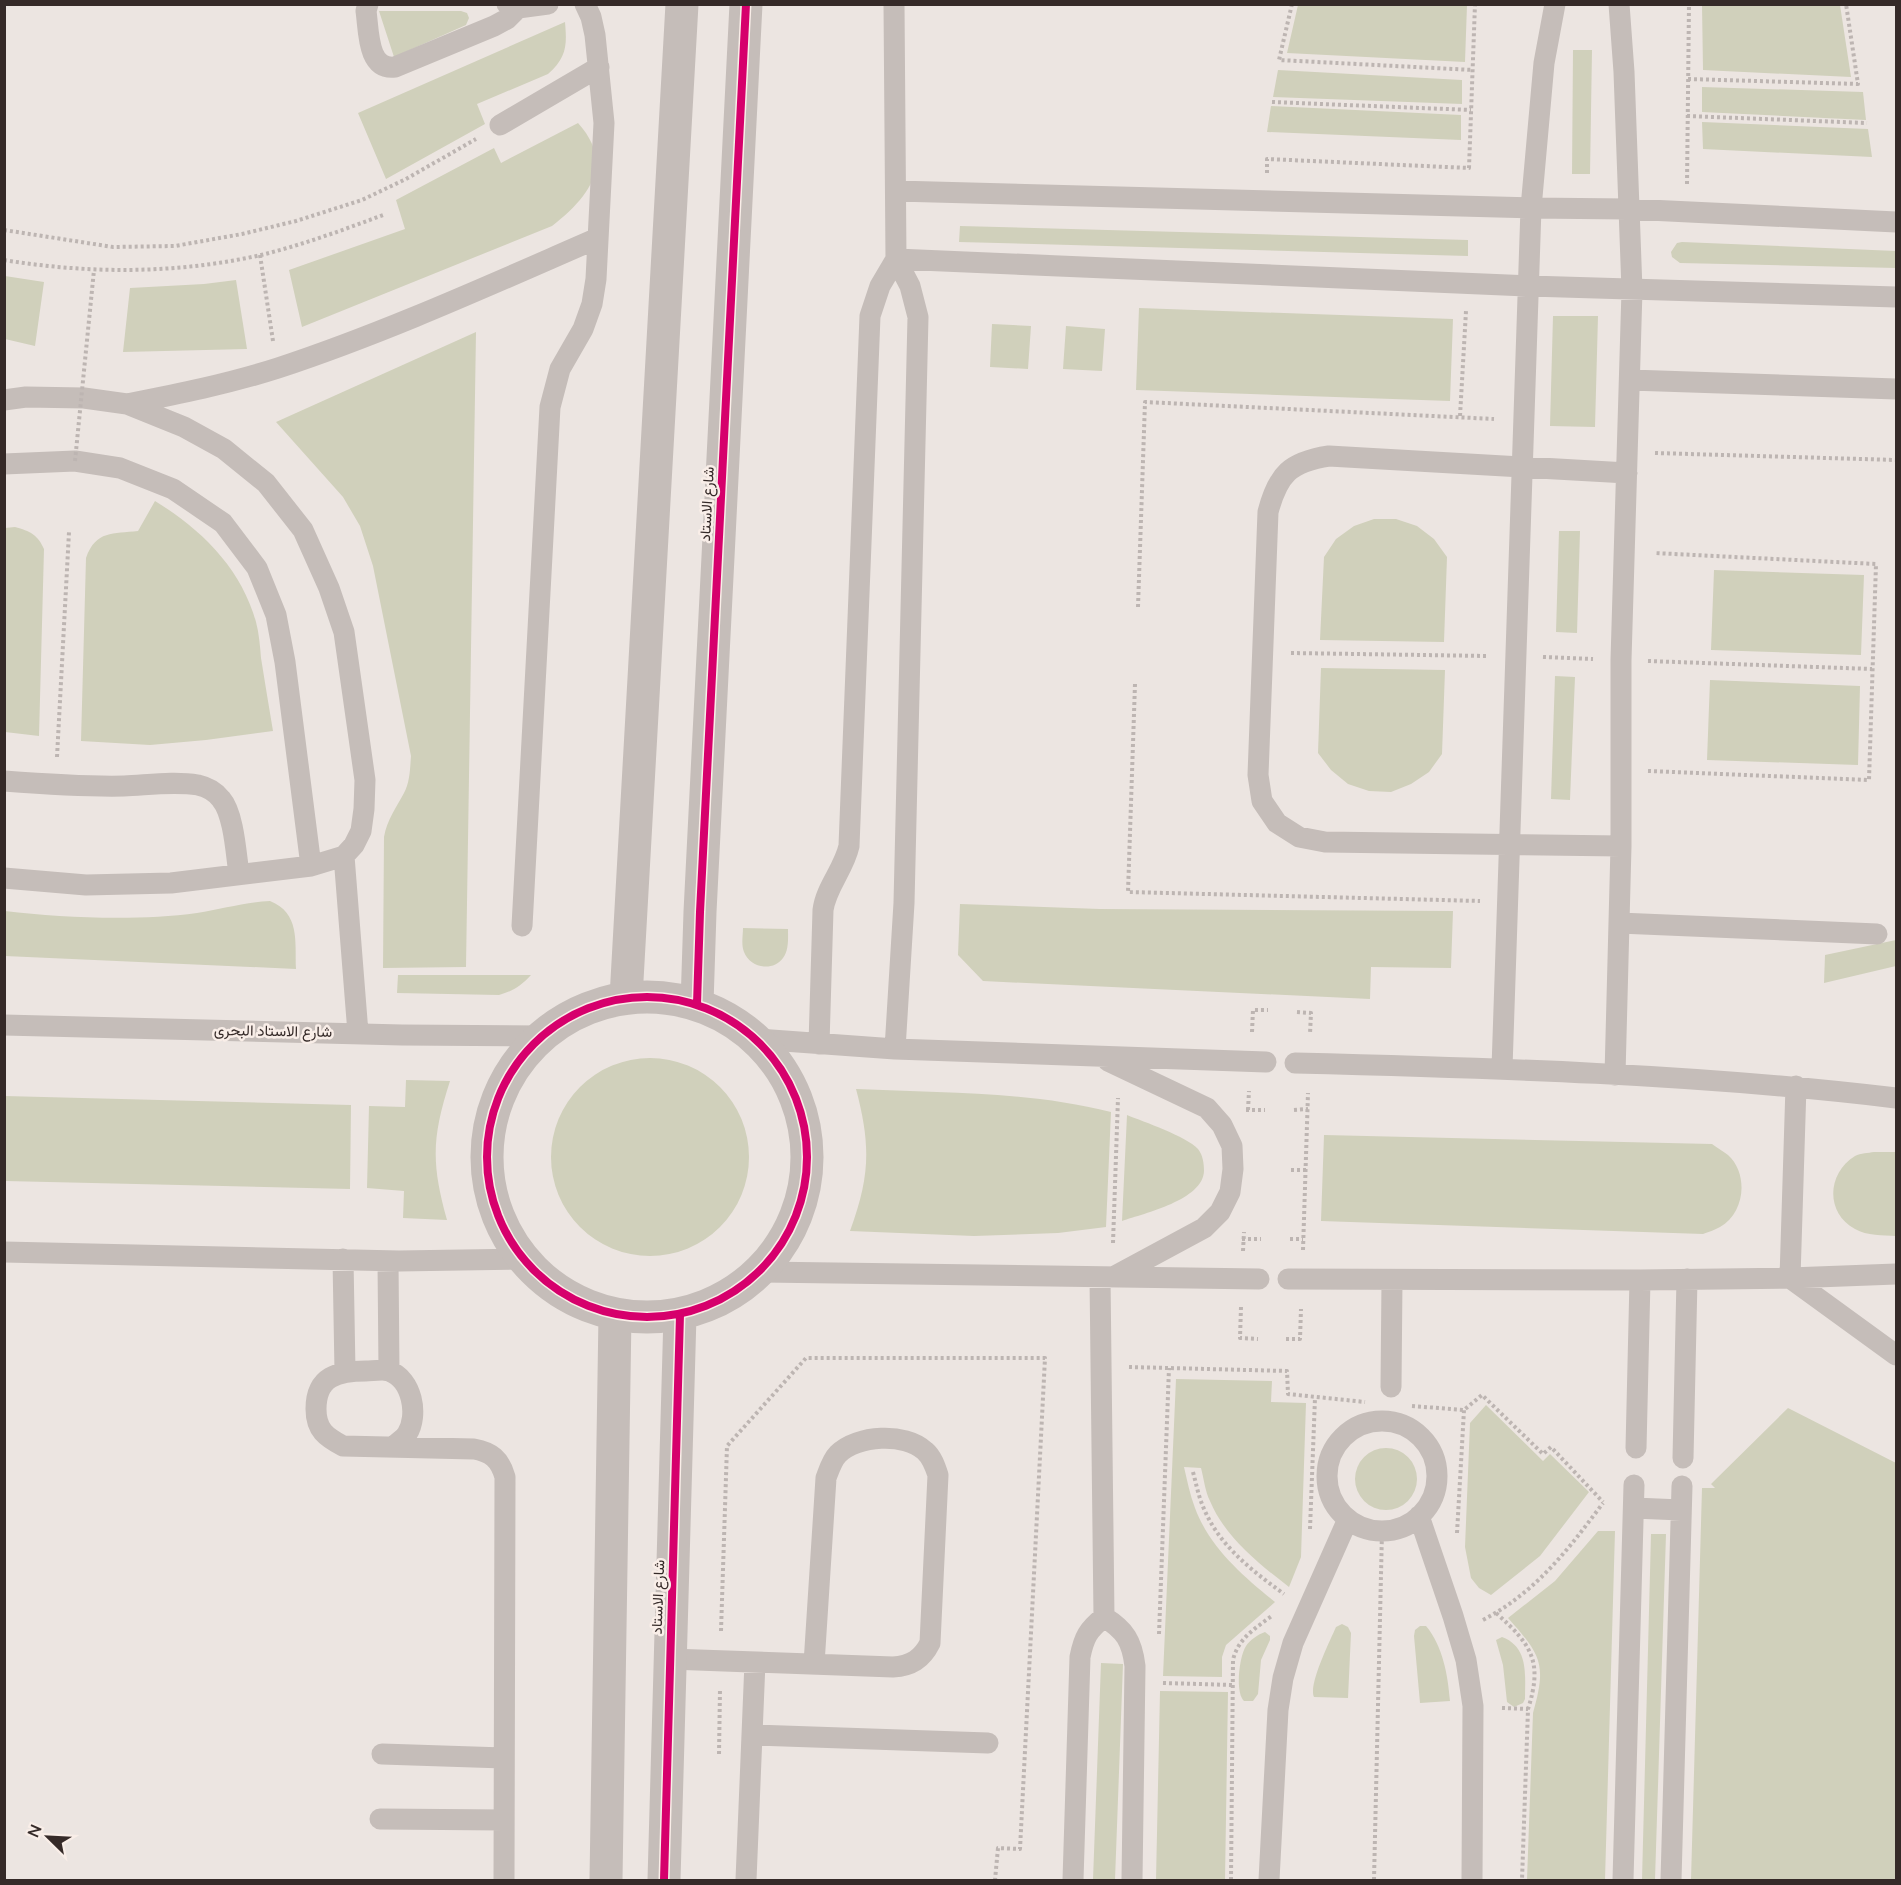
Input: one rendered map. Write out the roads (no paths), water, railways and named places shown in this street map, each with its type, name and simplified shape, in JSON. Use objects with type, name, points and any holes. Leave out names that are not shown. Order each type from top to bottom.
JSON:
[{"type":"street","points":[[626,998],[682,4]]},
{"type":"street","name":"شارع الاستاد","points":[[697,1004],[746,4]]},
{"type":"street","points":[[626,998],[666,998],[697,1004],[718,1013],[757,1039],[778,1064],[794,1092],[804,1123],[808,1155],[805,1187],[795,1219],[780,1247],[760,1272],[723,1299],[680,1315],[647,1319],[615,1316],[588,1307],[564,1295],[541,1279],[522,1259],[505,1233],[493,1205],[488,1174],[487,1144],[493,1113],[504,1084],[521,1058],[542,1036],[567,1018],[595,1005],[626,998]]},
{"type":"street","name":"شارع الاستاد","points":[[664,1881],[680,1315]]},
{"type":"street","points":[[606,1881],[615,1316]]},
{"type":"lane","points":[[368,4],[366,11],[372,54],[375,60],[388,68],[494,26],[507,19],[512,6],[548,4]]},
{"type":"lane","points":[[522,926],[550,407],[560,369],[583,329],[592,304],[596,279],[604,123],[595,35],[585,4]]},
{"type":"lane","points":[[894,4],[896,259],[910,286],[918,317],[904,903],[895,1049]]},
{"type":"lane","points":[[1502,1068],[1531,208],[1544,63],[1555,4]]},
{"type":"lane","points":[[1615,1075],[1621,846],[1621,660],[1632,290],[1624,72],[1619,4]]},
{"type":"lane","points":[[500,125],[599,68]]},
{"type":"lane","points":[[896,191],[1628,209],[1896,222]]},
{"type":"lane","points":[[127,404],[205,388],[278,368],[446,304],[597,238]]},
{"type":"lane","points":[[896,259],[1632,290],[1896,297]]},
{"type":"lane","points":[[819,1044],[824,903],[843,866],[849,846],[870,316],[880,286],[896,259]]},
{"type":"lane","points":[[1630,380],[1896,389]]},
{"type":"lane","points":[[4,400],[26,397],[84,398],[127,404],[184,427],[224,449],[266,483],[303,530],[329,588],[344,632],[363,769],[364,809],[361,831],[354,845],[344,856],[311,866],[171,883],[86,885],[4,878]]},
{"type":"lane","points":[[1621,846],[1325,842],[1299,837],[1277,823],[1262,801],[1258,775],[1269,512],[1274,490],[1287,471],[1307,459],[1329,456],[1628,473]]},
{"type":"lane","points":[[4,464],[75,461],[120,468],[173,489],[223,523],[257,568],[276,615],[285,662],[311,866]]},
{"type":"lane","points":[[4,781],[56,785],[123,786],[187,783],[214,791],[223,800],[229,814],[239,874]]},
{"type":"lane","points":[[344,856],[358,1033]]},
{"type":"lane","points":[[1618,924],[1877,934]]},
{"type":"lane","name":"شارع الاستاد البحرى","points":[[4,1025],[542,1036]]},
{"type":"lane","points":[[757,1039],[1110,1062],[1266,1062]]},
{"type":"lane","points":[[1106,1277],[1204,1228],[1220,1212],[1230,1192],[1233,1169],[1232,1146],[1222,1125],[1207,1108],[1110,1062]]},
{"type":"lane","points":[[1302,1063],[1502,1068],[1796,1086],[1896,1098]]},
{"type":"lane","points":[[1790,1278],[1796,1086]]},
{"type":"lane","points":[[4,1252],[388,1261],[522,1259]]},
{"type":"lane","points":[[343,1259],[345,1371]]},
{"type":"lane","points":[[388,1261],[389,1371]]},
{"type":"lane","points":[[760,1272],[1259,1279]]},
{"type":"lane","points":[[1295,1280],[1640,1280],[1896,1274]]},
{"type":"lane","points":[[1104,1617],[1106,1277]]},
{"type":"lane","points":[[1790,1278],[1896,1355]]},
{"type":"lane","points":[[1683,1458],[1687,1279]]},
{"type":"lane","points":[[1389,1421],[1392,1280]]},
{"type":"lane","points":[[1636,1448],[1640,1280]]},
{"type":"lane","points":[[393,1447],[407,1434],[413,1417],[412,1398],[403,1382],[389,1371],[345,1371],[327,1379],[316,1397],[316,1418],[326,1437],[343,1446],[484,1451],[495,1456],[506,1477],[504,1881]]},
{"type":"lane","points":[[1389,1421],[1415,1430],[1426,1442],[1434,1456],[1437,1472],[1436,1489],[1429,1504],[1419,1516],[1402,1527],[1382,1531],[1359,1525],[1348,1519],[1336,1506],[1329,1490],[1327,1473],[1331,1456],[1339,1442],[1351,1430],[1367,1422],[1389,1421]]},
{"type":"lane","points":[[670,1659],[814,1664],[904,1666],[916,1662],[925,1654],[930,1643],[938,1475],[933,1462],[924,1450],[913,1443],[872,1438],[859,1440],[847,1446],[830,1466],[826,1478],[814,1664]]},
{"type":"lane","points":[[1623,1881],[1634,1485]]},
{"type":"lane","points":[[1671,1881],[1682,1486]]},
{"type":"lane","points":[[1634,1508],[1681,1510]]},
{"type":"lane","points":[[1419,1516],[1466,1660],[1473,1706],[1472,1881]]},
{"type":"lane","points":[[1269,1881],[1278,1710],[1283,1678],[1293,1643],[1300,1605],[1348,1519]]},
{"type":"lane","points":[[1073,1881],[1080,1657],[1083,1641],[1091,1627],[1104,1617]]},
{"type":"lane","points":[[1104,1617],[1117,1625],[1127,1637],[1133,1651],[1135,1666],[1132,1881]]},
{"type":"lane","points":[[746,1881],[754,1662]]},
{"type":"lane","points":[[752,1735],[988,1743]]},
{"type":"lane","points":[[382,1754],[504,1758]]},
{"type":"lane","points":[[380,1819],[504,1820]]}]
